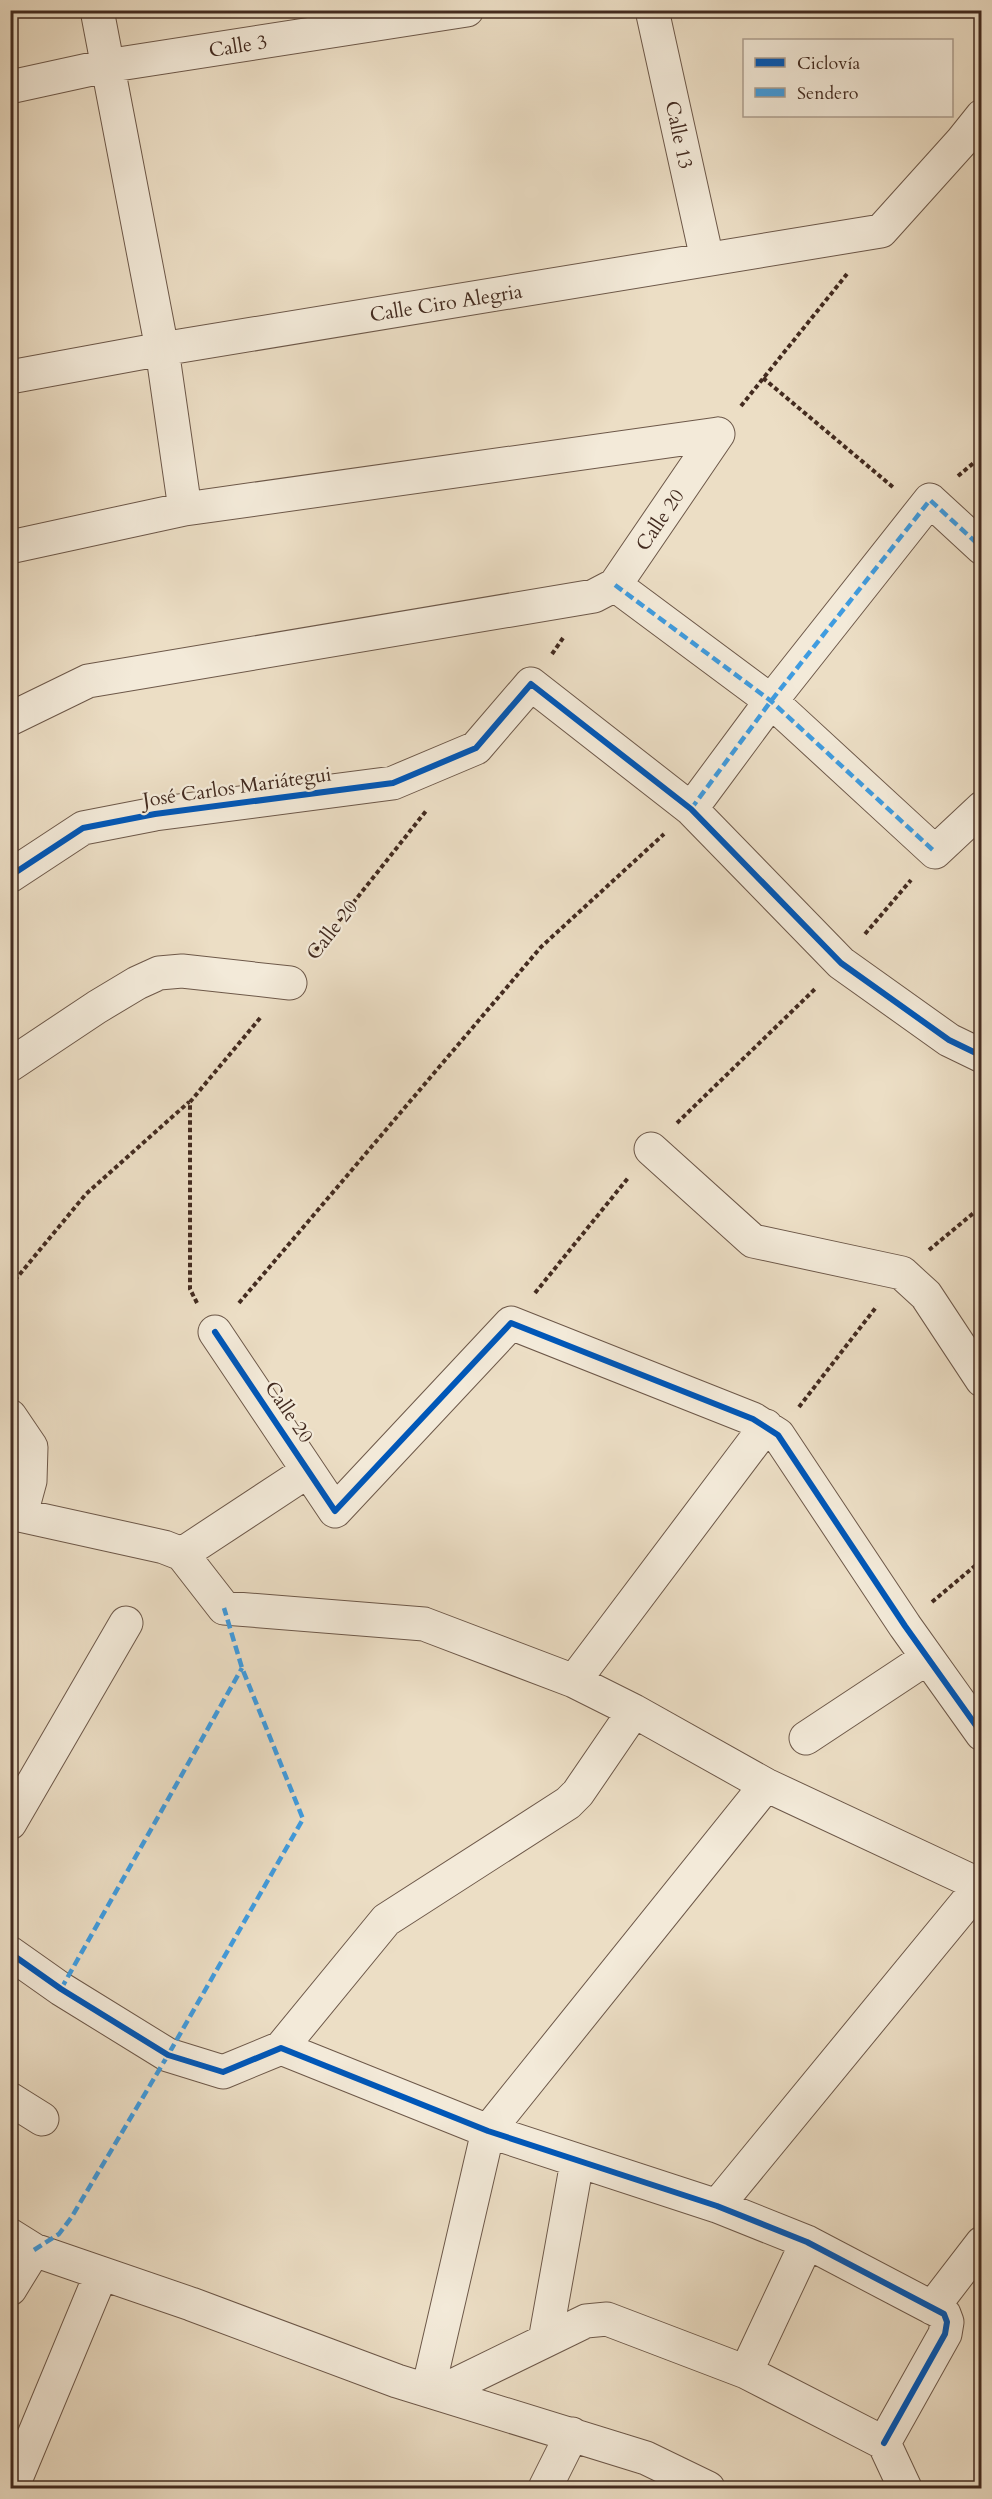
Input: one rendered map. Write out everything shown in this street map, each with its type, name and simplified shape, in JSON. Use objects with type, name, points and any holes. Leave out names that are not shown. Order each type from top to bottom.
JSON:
[{"type":"street","points":[[97,10],[162,349],[185,509]]},
{"type":"street","name":"Calle 3","points":[[10,87],[106,66],[467,10]]},
{"type":"street","name":"Calle 13","points":[[652,10],[707,259]]},
{"type":"street","points":[[881,231],[975,138]]},
{"type":"street","name":"Calle Ciro Alegria","points":[[10,377],[162,349],[881,231]]},
{"type":"street","points":[[10,547],[185,509],[718,434]]},
{"type":"street","name":"Calle 20","points":[[605,590],[718,434]]},
{"type":"street","points":[[981,548],[930,500],[771,701],[691,809],[841,963],[949,1040],[981,1056]]},
{"type":"street","points":[[10,719],[88,681],[605,590],[771,701],[934,852],[981,808]]},
{"type":"street","name":"José Carlos Mariátegui","points":[[10,876],[83,828],[155,814],[393,783],[476,748],[531,684],[691,809]]},
{"type":"street","points":[[10,1065],[97,1007],[137,983],[159,973],[182,971],[290,983]]},
{"type":"street","points":[[651,1149],[753,1241],[902,1273],[926,1295],[981,1380]]},
{"type":"street","name":"Calle 20","points":[[215,1332],[335,1511],[511,1323],[753,1419],[772,1430]]},
{"type":"street","points":[[10,1416],[31,1447],[30,1481],[16,1513],[164,1547],[182,1554],[224,1608],[424,1624],[574,1681],[634,1711],[766,1785],[981,1886],[717,2206]]},
{"type":"street","points":[[574,1681],[772,1430],[904,1626],[981,1734]]},
{"type":"street","points":[[182,1554],[308,1471]]},
{"type":"street","points":[[10,1823],[126,1623]]},
{"type":"street","points":[[806,1738],[927,1658]]},
{"type":"street","points":[[10,1953],[61,1989],[168,2055],[223,2072],[281,2048],[386,1920],[568,1803],[578,1793],[634,1711]]},
{"type":"street","points":[[433,2392],[488,2131],[766,1785]]},
{"type":"street","points":[[281,2048],[488,2131],[717,2206],[807,2242],[944,2314],[947,2322],[945,2334],[884,2443]]},
{"type":"street","points":[[10,2099],[42,2119]]},
{"type":"street","points":[[545,2341],[577,2162]]},
{"type":"street","points":[[10,2289],[22,2242],[101,2274],[191,2304],[350,2365],[646,2458],[708,2488]]},
{"type":"street","points":[[746,2372],[807,2242]]},
{"type":"street","points":[[932,2308],[981,2243]]},
{"type":"street","points":[[12,2488],[101,2274]]},
{"type":"street","points":[[433,2392],[586,2321],[607,2319],[746,2372],[884,2443],[903,2487]]},
{"type":"street","points":[[545,2488],[572,2434]]},
{"type":"path","points":[[718,434],[881,231]]},
{"type":"path","points":[[764,378],[922,511]]},
{"type":"path","points":[[190,1102],[189,1289],[215,1332],[540,947],[691,809]]},
{"type":"path","points":[[841,963],[934,852]]},
{"type":"path","points":[[772,1430],[902,1273],[981,1206]]},
{"type":"path","points":[[904,1626],[981,1560]]},
{"type":"marked path","points":[[691,809],[771,701],[930,500],[982,548]]},
{"type":"marked path","points":[[615,585],[771,701],[935,852]]},
{"type":"marked path","points":[[34,2250],[59,2234],[71,2218],[168,2055],[303,1819],[242,1668],[224,1608]]},
{"type":"marked path","points":[[61,1989],[242,1668]]},
{"type":"cycle path","points":[[10,876],[83,828],[155,814],[393,783],[476,748],[531,684],[691,809],[841,963],[949,1040],[982,1056]]},
{"type":"cycle path","points":[[215,1332],[335,1511],[511,1323],[753,1419],[778,1435],[905,1626],[982,1734]]},
{"type":"cycle path","points":[[10,1953],[61,1989],[168,2055],[223,2072],[281,2048],[488,2131],[717,2206],[807,2242],[944,2314],[947,2322],[945,2334],[884,2443]]}]
